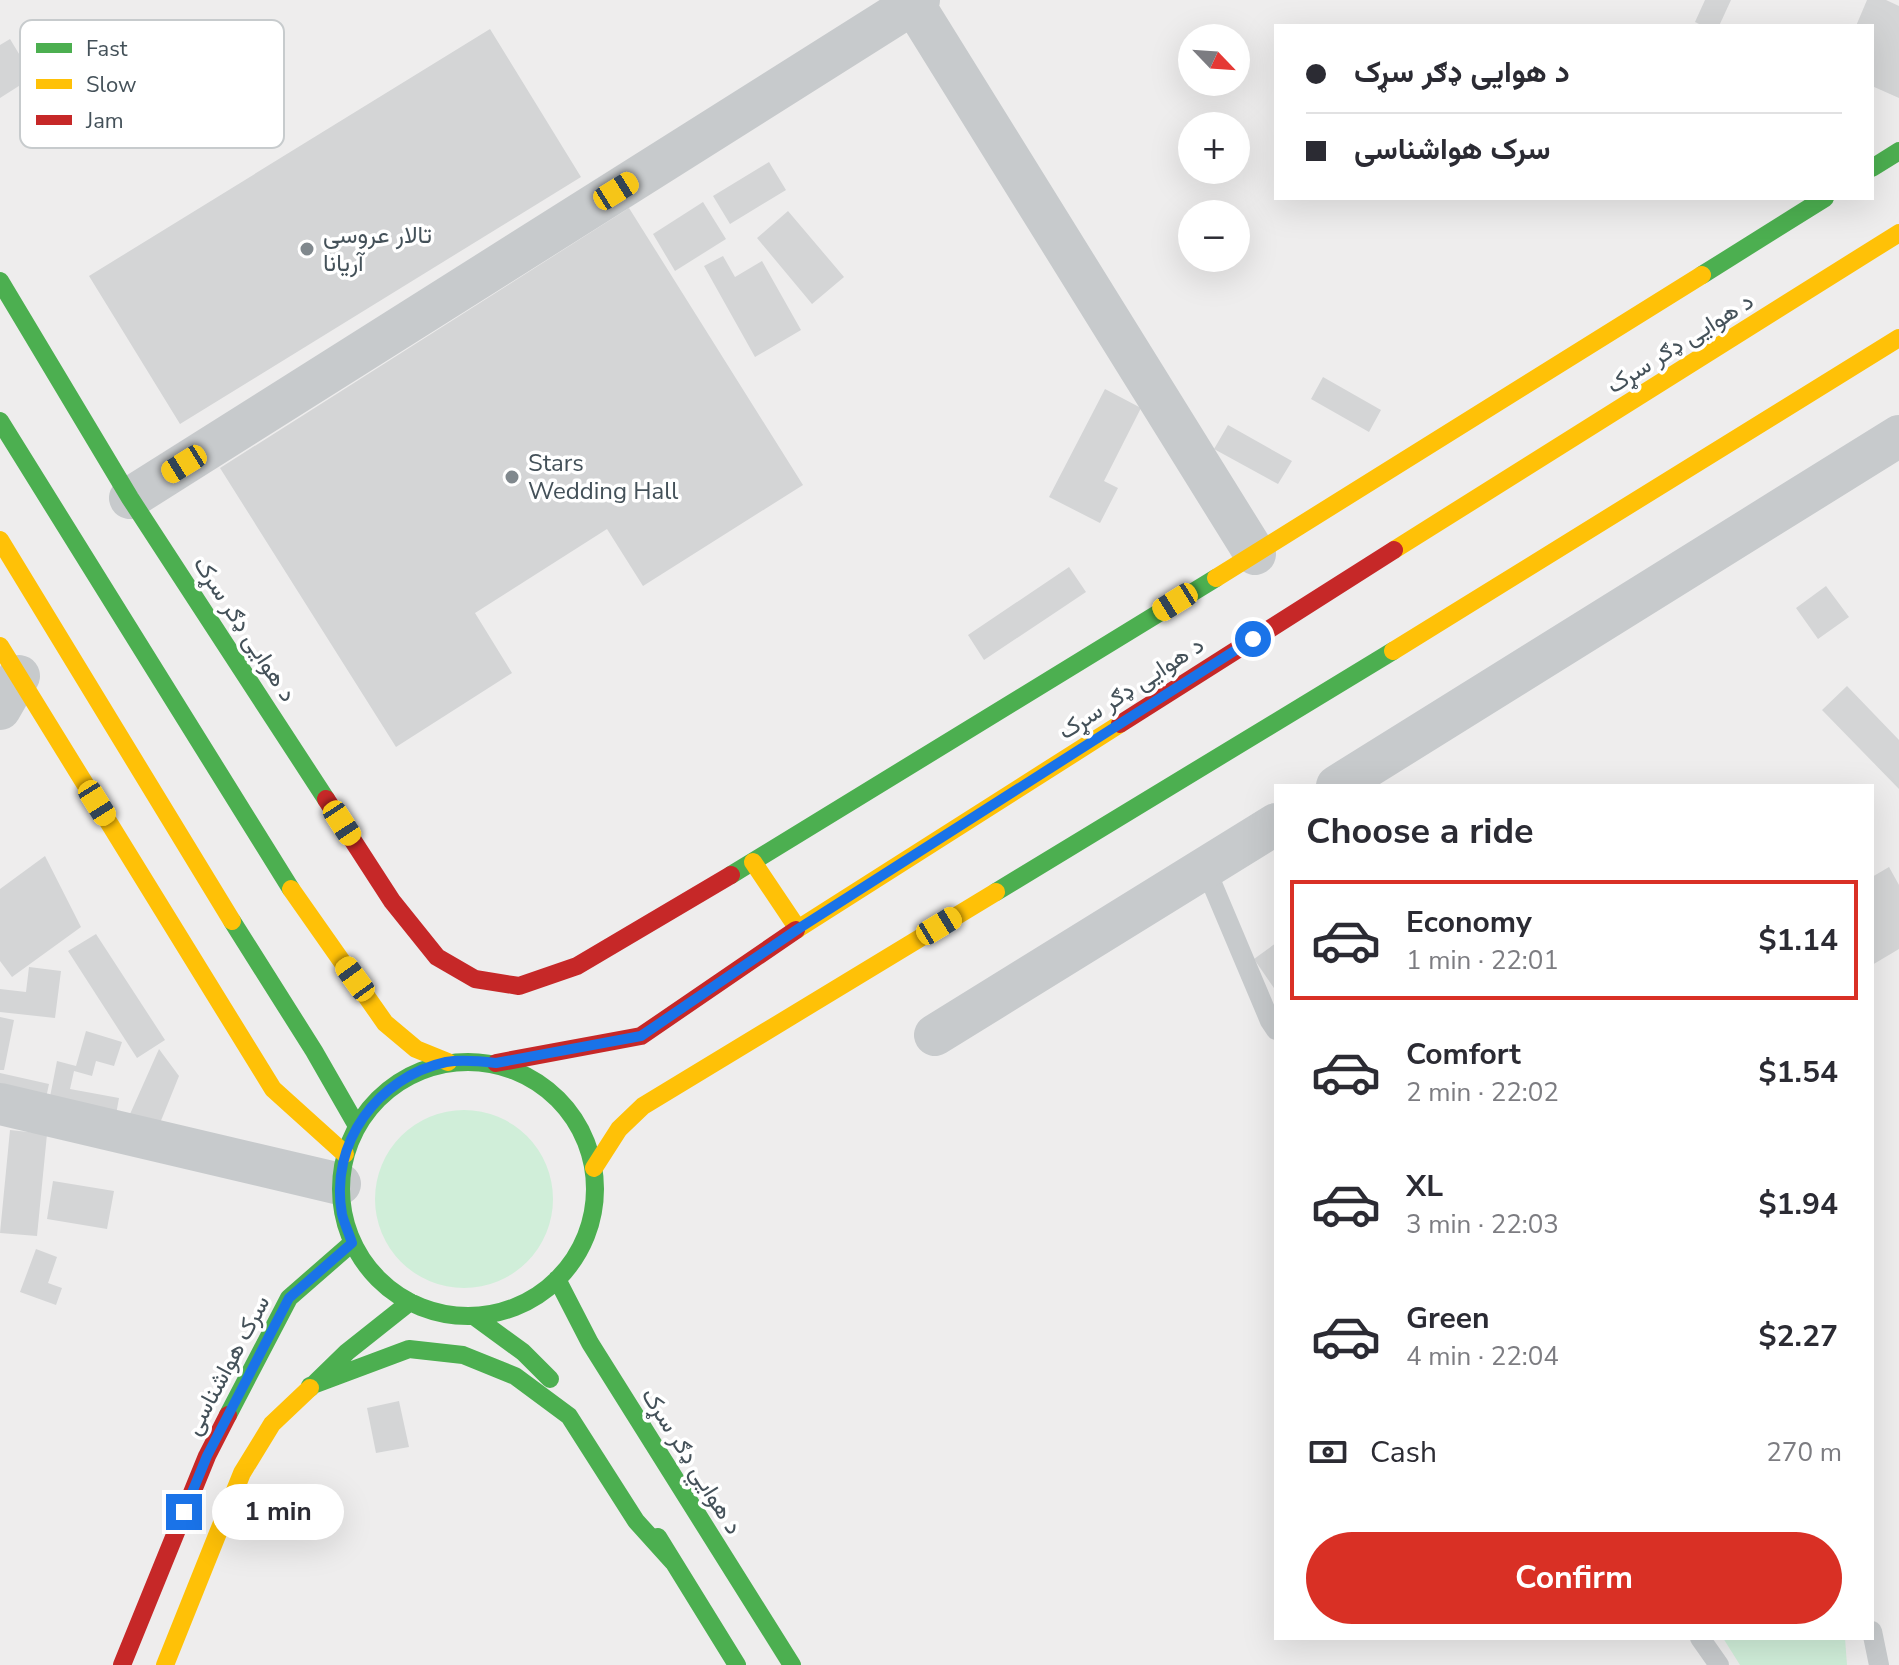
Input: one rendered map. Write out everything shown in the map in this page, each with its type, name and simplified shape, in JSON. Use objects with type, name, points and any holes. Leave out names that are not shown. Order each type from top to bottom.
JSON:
[{"type":"main road","points":[[1874,167],[1899,151]]},
{"type":"main road","points":[[798,929],[753,862],[1255,554],[1822,200]]},
{"type":"main road","name":"د هوایی ډګر سړک","points":[[496,1063],[641,1036],[798,929],[1306,605],[1899,233]]},
{"type":"main road","name":"د هوایی ډګر سړک","points":[[0,281],[130,498],[392,901],[437,957],[475,979],[519,986],[577,966],[753,862]]},
{"type":"main road","points":[[594,1168],[619,1129],[643,1106],[1316,699],[1899,338]]},
{"type":"main road","points":[[0,421],[291,890],[385,1023],[416,1049],[448,1062]]},
{"type":"main road","points":[[0,540],[357,1126]]},
{"type":"main road","points":[[6,677],[273,1089],[342,1169]]},
{"type":"main road","points":[[472,1060],[496,1063],[531,1076],[561,1100],[582,1131],[594,1168],[595,1198],[589,1228],[576,1256],[557,1279],[533,1298],[505,1311],[475,1317],[444,1315],[389,1290],[368,1269],[352,1243],[342,1214],[342,1169],[357,1126],[380,1095],[411,1074],[448,1062],[472,1060]]},
{"type":"main road","name":"سرک هواشناسی","points":[[122,1665],[207,1456],[289,1298],[352,1243]]},
{"type":"main road","name":"د هوايي ډګر سړک","points":[[557,1279],[590,1343],[792,1665]]},
{"type":"main road","points":[[165,1665],[242,1473],[272,1424],[347,1352],[410,1302]]},
{"type":"main road","points":[[475,1317],[523,1352],[584,1411],[737,1665]]},
{"type":"main road","points":[[310,1386],[409,1349],[463,1355],[515,1376],[569,1416],[636,1521],[673,1562]]},
{"type":"street","points":[[130,498],[914,1],[1255,554]]},
{"type":"street","points":[[1358,781],[1899,436]]},
{"type":"street","points":[[935,1035],[1274,825]]},
{"type":"street","points":[[0,1104],[342,1169]]},
{"type":"lane","points":[[1205,867],[1274,1027]]},
{"type":"lane","points":[[1701,1640],[1719,1665]]},
{"type":"lane","points":[[1874,1640],[1879,1665]]},
{"type":"green space","points":[[464,1110],[498,1117],[527,1136],[546,1165],[553,1199],[546,1233],[527,1262],[498,1281],[464,1288],[430,1281],[401,1262],[382,1233],[375,1199],[382,1165],[401,1136],[430,1117]]},
{"type":"green space","points":[[1724,1640],[1845,1640],[1847,1665],[1740,1665]]},
{"type":"building","points":[[1705,0],[1731,0],[1720,24],[1695,22]]},
{"type":"building","points":[[1867,0],[1886,0],[1899,6],[1899,98],[1874,87],[1874,24],[1857,24]]},
{"type":"building","points":[[490,29],[581,177],[180,424],[89,276]]},
{"type":"building","points":[[10,39],[20,56],[20,85],[0,98],[0,45]]},
{"type":"building","points":[[769,162],[786,190],[730,224],[713,196]]},
{"type":"building","points":[[703,202],[726,239],[675,271],[653,234]]},
{"type":"building","name":"Stars Wedding Hall","points":[[629,208],[803,485],[643,586],[607,529],[475,613],[512,673],[396,747],[220,468]]},
{"type":"building","points":[[788,211],[844,277],[812,304],[757,238]]},
{"type":"building","points":[[723,256],[735,277],[762,261],[801,330],[755,357],[704,266]]},
{"type":"building","points":[[1323,377],[1381,410],[1369,432],[1311,399]]},
{"type":"building","points":[[1105,389],[1141,408],[1104,481],[1118,488],[1100,523],[1049,497]]},
{"type":"building","points":[[1228,425],[1292,461],[1278,484],[1214,449]]},
{"type":"building","points":[[1069,567],[1086,592],[984,660],[968,635]]},
{"type":"building","points":[[1826,586],[1849,617],[1818,639],[1796,608]]},
{"type":"building","points":[[1847,686],[1899,740],[1899,789],[1822,710]]},
{"type":"building","points":[[45,856],[81,927],[12,977],[0,961],[0,889]]},
{"type":"building","points":[[1889,867],[1899,885],[1899,949],[1874,964],[1874,876]]},
{"type":"building","points":[[96,934],[165,1040],[137,1058],[68,951]]},
{"type":"building","points":[[1274,944],[1274,988],[1254,959]]},
{"type":"building","points":[[29,967],[61,971],[55,1018],[0,1012],[0,989],[26,992]]},
{"type":"building","points":[[0,1017],[14,1020],[4,1070],[0,1070]]},
{"type":"building","points":[[86,1031],[122,1042],[114,1066],[96,1061],[92,1076],[74,1071],[70,1089],[119,1098],[115,1120],[48,1107],[57,1061],[76,1066]]},
{"type":"building","points":[[159,1049],[179,1076],[156,1133],[126,1123]]},
{"type":"building","points":[[0,1073],[49,1084],[43,1112],[0,1102]]},
{"type":"building","points":[[10,1130],[47,1134],[37,1236],[0,1233]]},
{"type":"building","points":[[53,1181],[114,1191],[107,1229],[47,1219]]},
{"type":"building","points":[[36,1249],[57,1257],[48,1283],[62,1288],[56,1305],[20,1292]]},
{"type":"building","points":[[399,1401],[409,1447],[376,1453],[367,1408]]},
{"type":"traffic: fast","points":[[1874,167],[1899,151]]},
{"type":"traffic: fast","points":[[1702,275],[1822,200]]},
{"type":"traffic: fast","points":[[0,281],[130,498],[326,799]]},
{"type":"traffic: fast","points":[[0,421],[291,889]]},
{"type":"traffic: fast","points":[[731,875],[1216,578]]},
{"type":"traffic: fast","points":[[996,892],[1393,651]]},
{"type":"traffic: fast","points":[[232,921],[357,1126]]},
{"type":"traffic: fast","points":[[456,1062],[480,1062],[517,1071],[539,1083],[558,1099],[574,1118],[586,1140],[593,1164],[595,1189],[593,1214],[586,1238],[574,1260],[558,1279],[539,1295],[517,1307],[480,1316],[456,1316],[419,1307],[397,1295],[370,1270],[346,1226],[341,1201],[341,1177],[350,1140],[362,1118],[387,1091],[431,1067],[456,1062]]},
{"type":"traffic: fast","points":[[228,1415],[289,1298],[352,1243]]},
{"type":"traffic: fast","points":[[557,1279],[590,1343],[792,1665]]},
{"type":"traffic: fast","points":[[310,1388],[347,1352],[410,1302]]},
{"type":"traffic: fast","points":[[475,1317],[523,1352],[550,1379]]},
{"type":"traffic: fast","points":[[310,1386],[409,1349],[463,1355],[515,1376],[569,1416],[636,1521],[673,1562]]},
{"type":"traffic: fast","points":[[658,1537],[737,1665]]},
{"type":"traffic: slow","points":[[1394,550],[1899,233]]},
{"type":"traffic: slow","points":[[1216,578],[1702,275]]},
{"type":"traffic: slow","points":[[1393,651],[1899,338]]},
{"type":"traffic: slow","points":[[0,540],[232,921]]},
{"type":"traffic: slow","points":[[0,646],[273,1089],[345,1154]]},
{"type":"traffic: slow","points":[[796,930],[1120,724]]},
{"type":"traffic: slow","points":[[753,862],[798,929]]},
{"type":"traffic: slow","points":[[291,889],[385,1023],[416,1049],[448,1062]]},
{"type":"traffic: slow","points":[[594,1168],[619,1129],[643,1106],[996,892]]},
{"type":"traffic: slow","points":[[165,1665],[242,1473],[272,1424],[310,1388]]},
{"type":"traffic: jam","points":[[1120,724],[1394,550]]},
{"type":"traffic: jam","points":[[326,799],[392,901],[437,957],[475,979],[519,986],[577,966],[731,875]]},
{"type":"traffic: jam","points":[[496,1063],[641,1036],[796,930]]},
{"type":"traffic: jam","points":[[122,1665],[207,1456],[228,1415]]},
{"type":"place","name":"تالار عروسی آریانا","points":[[307,249]]},
{"type":"place","name":"Stars Wedding Hall","points":[[512,477]]},
{"type":"route","points":[[184,1512],[207,1456],[289,1298],[352,1243],[342,1214],[340,1184],[345,1154],[357,1126],[380,1095],[411,1074],[448,1062],[472,1060],[496,1063],[641,1036],[798,929],[1253,639]]}]
